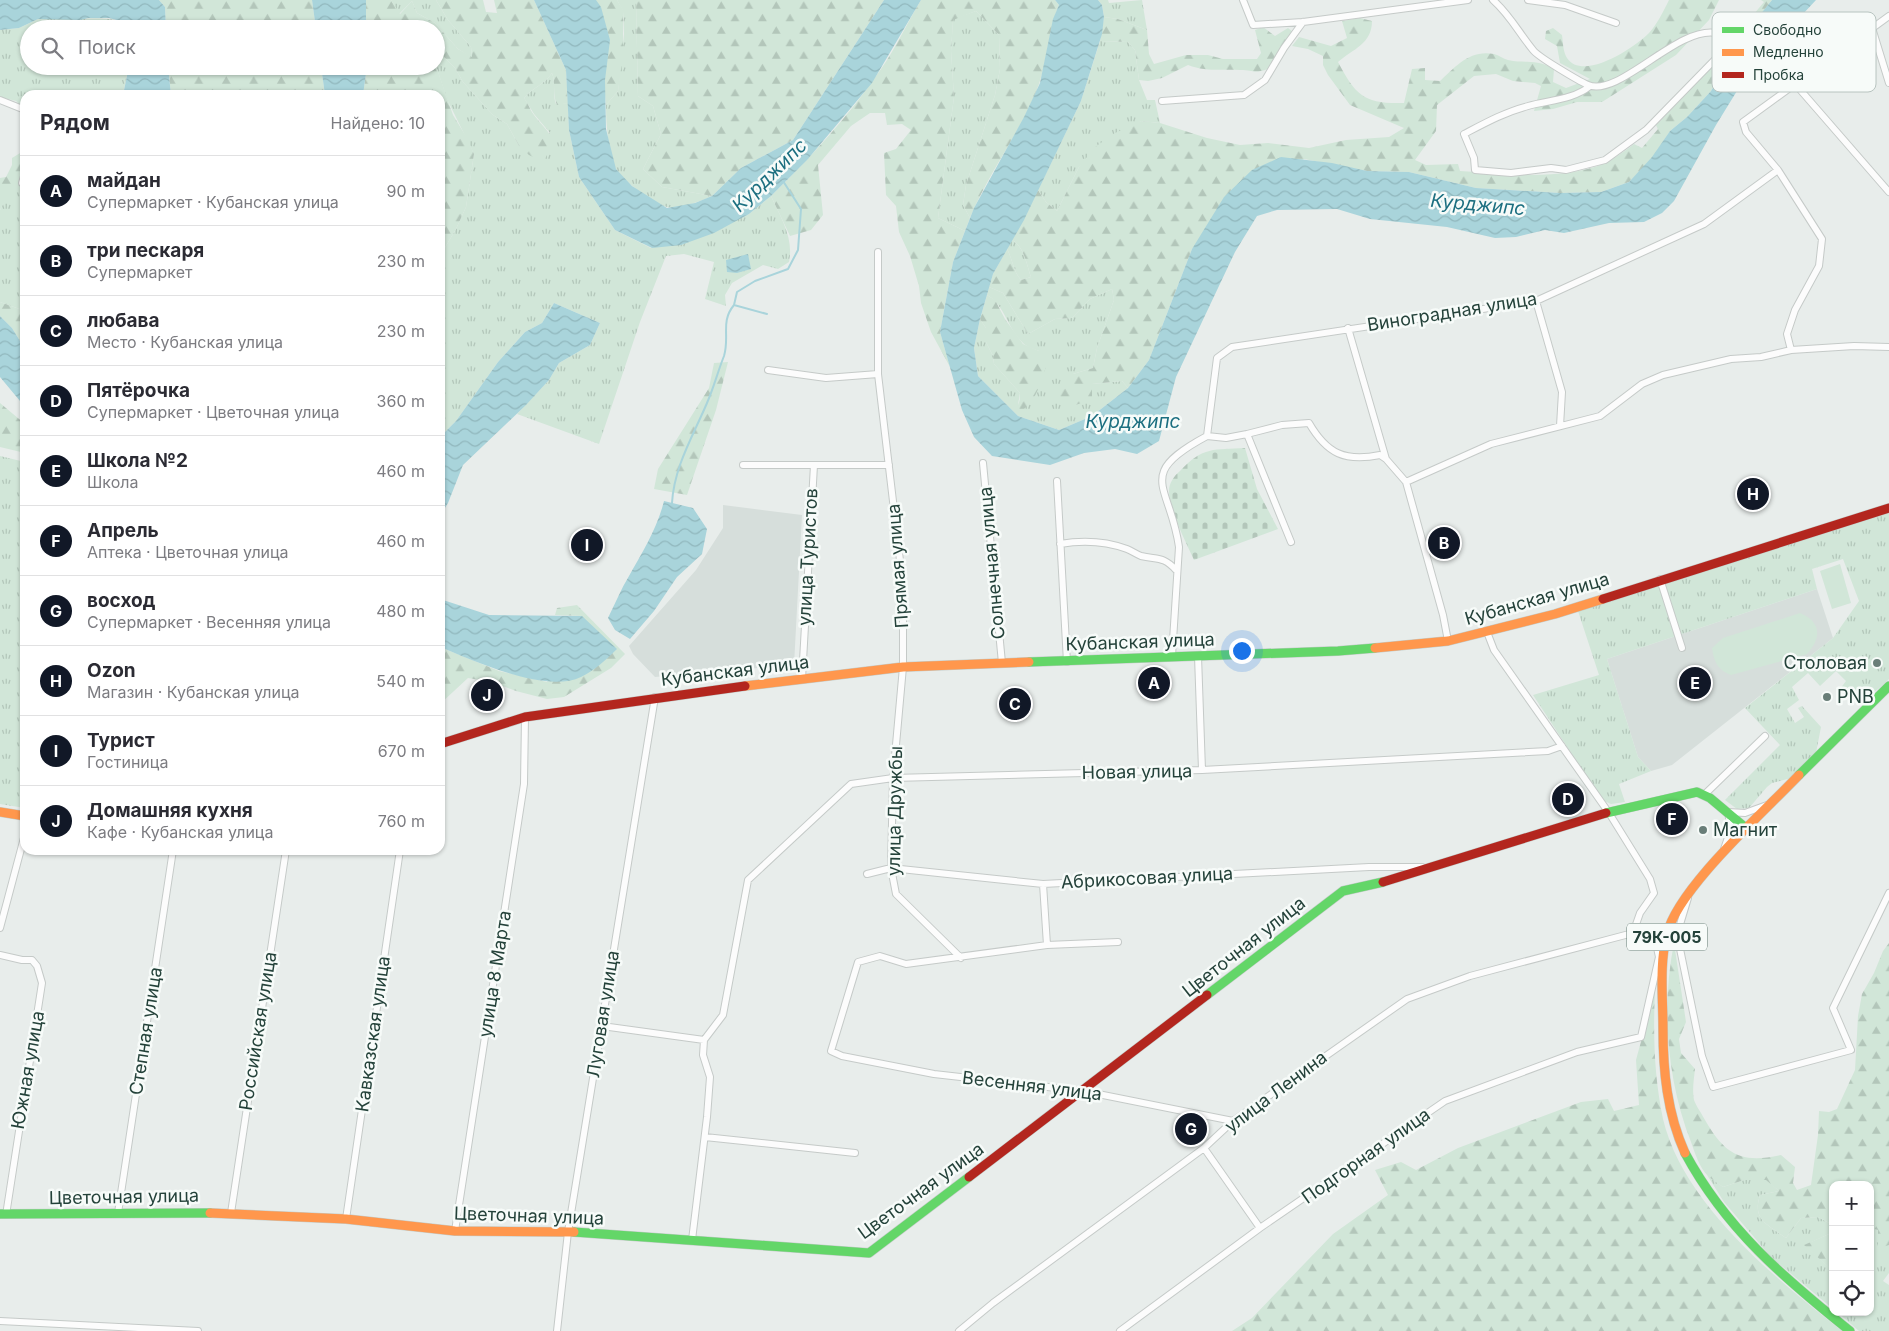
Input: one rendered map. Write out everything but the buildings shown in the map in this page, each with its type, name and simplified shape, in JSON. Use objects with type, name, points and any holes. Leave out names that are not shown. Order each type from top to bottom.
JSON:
[{"type":"main road","name":"Кубанская улица","points":[[445,742],[525,717],[655,697],[903,667],[1338,651],[1448,641],[1555,614],[1660,579],[1889,508]]},
{"type":"main road","name":"79К-005","points":[[1850,1331],[1753,1248],[1728,1220],[1692,1166],[1680,1144],[1666,1092],[1663,1037],[1663,959],[1669,926],[1675,912],[1717,860],[1889,686]]},
{"type":"main road","name":"Цветочная улица","points":[[3,1215],[231,1212],[346,1219],[455,1231],[568,1232],[869,1253],[1343,891],[1394,880],[1428,867],[1609,813],[1697,792],[1704,795]]},
{"type":"main road","points":[[1704,795],[1728,812],[1747,829]]},
{"type":"main road","points":[[0,812],[20,815]]},
{"type":"street","points":[[1243,0],[1253,25],[1304,22],[1468,0]]},
{"type":"street","points":[[1493,0],[1515,23],[1535,52],[1590,86]]},
{"type":"street","points":[[1528,0],[1565,5],[1616,23]]},
{"type":"street","points":[[1876,25],[1889,16]]},
{"type":"street","points":[[1162,102],[1244,95],[1265,80],[1284,48],[1304,22]]},
{"type":"street","points":[[1712,33],[1686,38],[1610,84],[1590,86],[1580,94],[1527,106],[1496,118],[1464,134],[1474,158],[1474,170],[1510,173],[1551,168],[1566,170],[1604,160],[1646,130],[1712,62]]},
{"type":"street","points":[[1876,41],[1889,83]]},
{"type":"street","points":[[1786,92],[1743,122],[1746,132],[1778,170],[1822,239],[1819,266],[1795,310],[1787,334],[1791,350]]},
{"type":"street","points":[[1802,92],[1889,192]]},
{"type":"street","points":[[0,100],[20,108]]},
{"type":"street","name":"Виноградная улица","points":[[1207,436],[1217,358],[1232,347],[1536,301],[1704,224],[1778,170]]},
{"type":"street","name":"Прямая улица","points":[[878,252],[878,374],[903,586],[903,667]]},
{"type":"street","points":[[1536,301],[1562,392],[1560,426]]},
{"type":"street","points":[[1348,328],[1386,459]]},
{"type":"street","points":[[1406,482],[1491,444],[1600,416],[1642,384],[1663,375],[1730,359],[1760,357],[1791,350],[1854,346],[1889,347]]},
{"type":"street","points":[[768,370],[826,378],[878,374]]},
{"type":"street","points":[[1172,656],[1176,570],[1179,547],[1162,486],[1162,472],[1170,460],[1182,449],[1207,436],[1226,438],[1282,425],[1309,423],[1318,439],[1335,452],[1350,457],[1380,454],[1406,482],[1444,615],[1448,641]]},
{"type":"street","points":[[1247,434],[1291,542]]},
{"type":"street","name":"Солнечная улица","points":[[983,463],[1002,663]]},
{"type":"street","points":[[743,465],[889,465]]},
{"type":"street","name":"улица Туристов","points":[[802,679],[814,466]]},
{"type":"street","points":[[1057,481],[1067,662]]},
{"type":"street","points":[[1060,544],[1081,541],[1126,548],[1141,556],[1157,557],[1168,561],[1176,570]]},
{"type":"street","points":[[1660,579],[1682,648]]},
{"type":"street","points":[[1487,632],[1494,650],[1609,813],[1650,879],[1654,893],[1640,913],[1634,933]]},
{"type":"street","points":[[1198,656],[1202,770]]},
{"type":"street","name":"улица Дружбы","points":[[903,667],[893,778],[891,868],[896,894],[962,958]]},
{"type":"street","name":"Луговая улица","points":[[557,1331],[568,1232],[655,697]]},
{"type":"street","name":"улица 8 Марта","points":[[455,1231],[524,784],[525,717]]},
{"type":"street","points":[[1704,795],[1765,736]]},
{"type":"street","name":"Новая улица","points":[[704,1040],[723,1015],[748,880],[851,784],[893,778],[1202,770],[1548,750],[1562,746]]},
{"type":"street","points":[[1717,860],[1726,846],[1731,829],[1728,812],[1753,811],[1774,801]]},
{"type":"street","points":[[0,928],[20,853]]},
{"type":"street","name":"Степная улица","points":[[118,1213],[172,855]]},
{"type":"street","name":"Российская улица","points":[[231,1212],[285,855]]},
{"type":"street","name":"Кавказская улица","points":[[346,1219],[399,855]]},
{"type":"street","name":"Абрикосовая улица","points":[[867,874],[891,868],[1043,884],[1369,867],[1428,867]]},
{"type":"street","points":[[1043,884],[1047,945]]},
{"type":"street","points":[[1688,896],[1678,931],[1679,944],[1702,1056],[1713,1087],[1851,1050],[1833,1008],[1889,893]]},
{"type":"street","name":"Подгорная улица","points":[[1120,1331],[1260,1228],[1445,1101],[1577,1052],[1641,1038],[1659,956],[1654,934],[1634,933]]},
{"type":"street","name":"улица Ленина","points":[[960,1331],[993,1303],[1204,1148],[1233,1120],[1407,999],[1470,976],[1634,933]]},
{"type":"street","points":[[962,958],[1047,945],[1118,942]]},
{"type":"street","name":"Южная улица","points":[[0,955],[22,960],[32,960],[37,966],[42,983],[3,1215]]},
{"type":"street","name":"Весенняя улица","points":[[962,958],[906,964],[880,956],[858,962],[831,1051],[842,1056],[934,1074],[1083,1091],[1233,1120]]},
{"type":"street","points":[[602,1026],[704,1040],[703,1055],[710,1077],[692,1240]]},
{"type":"street","points":[[704,1137],[855,1153]]},
{"type":"street","points":[[1204,1148],[1260,1228]]},
{"type":"street","points":[[0,1321],[198,1331]]},
{"type":"shaded area","points":[[723,505],[802,515],[794,665],[655,677],[633,654],[629,646],[696,570],[723,528]]},
{"type":"shaded area","points":[[1817,589],[1833,638],[1672,765],[1651,771],[1638,757],[1607,659]]},
{"type":"green space","points":[[159,0],[312,0],[315,20],[166,20],[165,7]]},
{"type":"green space","points":[[366,0],[391,0],[400,14],[412,1],[417,13],[430,20],[366,20]]},
{"type":"green space","points":[[391,0],[436,0],[448,20],[471,47],[472,58],[458,49],[445,34],[445,20],[430,20],[417,13],[412,1],[399,14]]},
{"type":"green space","points":[[436,0],[483,0],[486,12],[497,13],[494,0],[534,0],[566,70],[568,103],[557,105],[552,73],[524,98],[551,137],[551,146],[543,162],[529,155],[519,146],[507,124],[493,115],[463,82],[455,68],[445,58],[445,34],[458,49],[472,57],[471,47],[448,20]]},
{"type":"green space","points":[[596,0],[617,0],[623,10],[623,57],[618,91],[606,105]]},
{"type":"green space","points":[[617,0],[636,0],[638,96],[653,106],[661,134],[643,169],[662,187],[712,196],[683,206],[667,207],[638,190],[623,178],[615,167],[608,136],[606,105],[618,91],[624,34],[623,11]]},
{"type":"green space","points":[[636,0],[884,0],[793,140],[741,168],[712,196],[662,187],[643,169],[661,134],[653,106],[638,96]]},
{"type":"green space","points":[[921,0],[1055,0],[1059,5],[1052,24],[1042,74],[1032,101],[1015,135],[986,184],[970,218],[963,205],[966,185],[995,95],[1000,69],[999,35],[976,11],[953,20],[951,51],[954,97],[938,218],[965,231],[953,262],[940,332],[950,367],[931,332],[921,303],[919,286],[910,256],[899,232],[896,206],[886,195],[884,153],[896,149],[911,130],[902,124],[887,125],[885,113],[870,113],[851,126],[818,165],[823,215],[811,230],[790,236],[771,196],[843,120],[886,61]]},
{"type":"green space","points":[[1098,0],[1108,0],[1109,3],[1142,0],[1147,30],[1118,19],[1104,17],[1102,5]]},
{"type":"green space","points":[[1669,0],[1719,0],[1709,20],[1676,55],[1602,102],[1577,102],[1553,109],[1534,111],[1541,86],[1535,83],[1513,81],[1496,74],[1474,76],[1437,105],[1436,131],[1415,160],[1426,165],[1458,164],[1460,171],[1495,174],[1553,174],[1589,169],[1605,163],[1634,144],[1642,148],[1658,129],[1656,125],[1712,65],[1711,91],[1687,117],[1670,131],[1653,157],[1629,182],[1601,192],[1560,193],[1476,188],[1409,172],[1367,171],[1304,159],[1192,249],[1149,360],[1128,388],[1122,381],[1092,384],[1092,399],[1073,406],[1057,403],[1051,394],[1056,385],[1070,383],[1073,374],[1093,368],[1097,348],[1114,300],[1112,289],[1090,299],[1072,318],[1055,319],[1028,334],[1003,293],[989,287],[993,274],[1007,249],[1016,273],[1021,280],[1031,277],[1022,251],[1012,240],[1038,190],[1046,202],[1057,211],[1079,167],[1095,147],[1115,133],[1141,121],[1160,123],[1207,138],[1240,145],[1268,143],[1309,148],[1346,140],[1389,137],[1404,128],[1350,105],[1328,75],[1323,65],[1323,56],[1308,49],[1292,46],[1299,37],[1331,46],[1347,38],[1342,21],[1360,18],[1372,21],[1369,35],[1365,41],[1338,62],[1350,83],[1363,96],[1379,102],[1404,103],[1412,69],[1425,68],[1425,80],[1440,81],[1464,60],[1485,53],[1508,60],[1536,62],[1554,69],[1553,82],[1566,88],[1590,79],[1560,63],[1557,46],[1545,39],[1546,31],[1553,28],[1562,35],[1566,56],[1575,64],[1584,66],[1596,65],[1632,47],[1649,33]]},
{"type":"green space","points":[[1761,0],[1772,0],[1763,12],[1756,12],[1764,2]]},
{"type":"green space","points":[[976,11],[999,35],[1000,69],[995,95],[966,185],[963,205],[970,218],[965,231],[938,218],[954,97],[951,51],[953,19]]},
{"type":"green space","points":[[1104,17],[1118,19],[1147,30],[1149,54],[1154,64],[1186,55],[1208,55],[1223,59],[1257,59],[1261,53],[1255,30],[1263,27],[1275,36],[1288,28],[1293,32],[1280,48],[1268,69],[1256,72],[1214,70],[1188,65],[1162,78],[1148,81],[1139,80],[1135,50],[1128,42],[1100,41]]},
{"type":"green space","points":[[98,18],[112,20],[36,20]]},
{"type":"green space","points":[[19,28],[20,75],[127,75],[124,90],[20,90],[20,105],[16,101],[0,97],[0,30]]},
{"type":"green space","points":[[1100,41],[1128,42],[1135,50],[1139,80],[1147,100],[1155,100],[1160,123],[1141,121],[1079,167],[1057,211],[1046,202],[1038,190],[1081,101]]},
{"type":"green space","points":[[445,58],[455,68],[463,82],[493,115],[507,124],[519,146],[550,133],[534,114],[524,98],[552,73],[556,104],[568,103],[569,130],[579,177],[615,230],[651,248],[749,214],[771,196],[782,220],[790,245],[789,262],[778,269],[763,265],[732,283],[725,295],[726,306],[705,299],[714,262],[684,254],[666,256],[640,322],[599,444],[517,414],[549,380],[559,363],[590,345],[600,323],[554,303],[542,323],[525,332],[498,362],[456,421],[445,432],[445,248],[466,207],[474,154],[444,90],[439,75],[445,75]]},
{"type":"green space","points":[[169,75],[322,75],[324,90],[170,90]]},
{"type":"green space","points":[[366,75],[439,75],[444,90],[364,90]]},
{"type":"green space","points":[[445,92],[453,115],[474,154],[466,207],[445,248]]},
{"type":"green space","points":[[20,153],[20,173],[0,210],[0,178],[6,177],[12,165],[12,158]]},
{"type":"green space","points":[[20,169],[20,309],[0,302],[0,210]]},
{"type":"green space","points":[[1012,240],[1022,251],[1031,277],[1021,280],[1016,273],[1007,249]]},
{"type":"green space","points":[[989,287],[1003,293],[1028,334],[1055,319],[1072,318],[1090,299],[1112,289],[1114,300],[1097,348],[1093,368],[1073,374],[1092,384],[1122,381],[1128,388],[1092,416],[1059,430],[1018,416],[978,376],[974,348],[980,319],[986,328],[986,342],[993,356],[994,364],[1020,393],[1018,405],[1039,351],[1030,348],[1017,337],[998,304],[987,295]]},
{"type":"green space","points":[[987,295],[995,300],[1005,319],[1023,344],[1039,351],[1047,364],[1034,398],[1030,404],[1019,412],[1020,393],[994,364],[993,356],[986,342],[986,328],[980,319]]},
{"type":"green space","points":[[0,302],[20,309],[20,341],[12,328],[0,316]]},
{"type":"green space","points":[[728,362],[716,410],[687,495],[654,489],[658,469],[709,388],[714,363]]},
{"type":"green space","points":[[0,403],[20,420],[20,452],[0,447]]},
{"type":"green space","points":[[1245,448],[1257,489],[1278,529],[1194,560],[1178,526],[1172,507],[1169,491],[1171,482],[1188,463],[1202,453]]},
{"type":"green space","points":[[0,456],[20,461],[20,807],[0,804]]},
{"type":"green space","points":[[1889,513],[1889,679],[1872,694],[1858,700],[1851,700],[1845,696],[1840,689],[1846,681],[1836,671],[1820,686],[1808,673],[1792,687],[1799,700],[1787,709],[1795,723],[1804,717],[1798,708],[1802,706],[1821,727],[1816,753],[1791,778],[1772,783],[1749,808],[1737,809],[1725,800],[1780,745],[1745,708],[1833,638],[1859,601],[1843,559],[1812,569],[1817,589],[1607,659],[1638,757],[1651,771],[1619,784],[1625,802],[1611,804],[1602,800],[1533,695],[1599,675],[1578,611]]},
{"type":"green space","points":[[1840,564],[1851,603],[1832,609],[1820,571]]},
{"type":"green space","points":[[577,605],[625,654],[611,668],[564,697],[547,699],[516,691],[492,682],[468,678],[445,699],[445,649],[499,671],[547,682],[582,616],[555,615],[557,608]]},
{"type":"green space","points":[[1800,613],[1812,621],[1817,631],[1815,642],[1807,654],[1731,675],[1717,665],[1712,648],[1723,638]]},
{"type":"green space","points":[[1674,943],[1686,1022],[1679,1039],[1681,1053],[1695,1069],[1693,1093],[1696,1105],[1720,1142],[1736,1154],[1755,1158],[1781,1155],[1795,1167],[1793,1183],[1797,1190],[1811,1185],[1818,1135],[1819,1111],[1829,1112],[1837,1109],[1855,1070],[1858,1016],[1862,994],[1874,973],[1883,951],[1889,943],[1889,1245],[1878,1249],[1878,1230],[1874,1229],[1874,1181],[1829,1181],[1829,1223],[1818,1217],[1801,1218],[1786,1238],[1767,1225],[1760,1216],[1758,1203],[1760,1195],[1779,1191],[1766,1180],[1744,1180],[1723,1187],[1705,1172],[1696,1155],[1676,1094],[1667,1018],[1670,967]]},
{"type":"green space","points":[[1655,990],[1655,1055],[1660,1103],[1663,1119],[1674,1150],[1690,1181],[1711,1210],[1735,1237],[1789,1288],[1842,1331],[1232,1331],[1252,1318],[1333,1234],[1388,1195],[1375,1170],[1401,1162],[1416,1170],[1458,1148],[1581,1102],[1608,1099],[1614,1111],[1639,1105],[1636,1060]]},
{"type":"green space","points":[[1707,1175],[1723,1187],[1744,1180],[1766,1179],[1779,1191],[1760,1195],[1758,1210],[1760,1216],[1767,1225],[1786,1238],[1801,1218],[1818,1217],[1829,1223],[1829,1234],[1805,1245],[1829,1267],[1829,1306],[1771,1257],[1724,1202]]},
{"type":"green space","points":[[1874,1229],[1878,1230],[1878,1248],[1889,1245],[1889,1273],[1883,1281],[1889,1285],[1889,1331],[1859,1331],[1842,1316],[1874,1316]]},
{"type":"green space","points":[[1829,1234],[1829,1267],[1804,1245]]},
{"type":"water","points":[[0,0],[159,0],[165,7],[166,20],[88,18],[80,20],[20,20],[20,28],[0,30]]},
{"type":"water","points":[[312,0],[366,0],[366,20],[315,20]]},
{"type":"water","name":"Курджипс","points":[[534,0],[596,0],[601,7],[610,40],[605,80],[606,129],[616,169],[632,186],[667,208],[695,203],[712,196],[741,168],[793,140],[884,0],[921,0],[872,83],[807,160],[771,196],[749,214],[714,233],[681,245],[652,248],[615,230],[579,177],[569,130],[566,70]]},
{"type":"water","name":"Курджипс","points":[[1055,0],[1098,0],[1102,5],[1104,17],[1102,34],[1081,101],[1024,220],[993,274],[974,348],[978,376],[1018,416],[1059,430],[1092,416],[1128,388],[1149,360],[1192,249],[1224,197],[1252,170],[1281,157],[1332,163],[1367,171],[1409,172],[1476,188],[1560,193],[1601,192],[1629,182],[1652,157],[1670,131],[1687,117],[1712,89],[1712,92],[1736,92],[1674,201],[1662,213],[1644,222],[1609,223],[1564,233],[1545,230],[1516,237],[1495,238],[1447,227],[1370,219],[1337,209],[1277,210],[1257,216],[1235,252],[1176,377],[1159,441],[1137,454],[1115,449],[1084,453],[1050,465],[992,456],[974,437],[962,410],[940,332],[953,262],[974,208],[1024,117],[1040,83],[1053,19],[1059,5]]},
{"type":"water","name":"Курджипс","points":[[1772,0],[1816,0],[1805,12],[1762,12]]},
{"type":"water","points":[[127,75],[169,75],[170,90],[124,90]]},
{"type":"water","points":[[322,75],[366,75],[364,90],[324,90]]},
{"type":"water","points":[[748,254],[751,269],[737,273],[727,272],[726,260]]},
{"type":"water","points":[[554,303],[600,323],[590,345],[559,363],[549,380],[526,405],[463,465],[445,508],[445,432],[456,421],[498,362],[525,332],[542,323]]},
{"type":"water","points":[[0,316],[12,328],[20,341],[20,401],[0,377]]},
{"type":"water","points":[[664,501],[693,508],[707,529],[702,554],[677,577],[654,611],[630,639],[615,630],[608,618],[623,586],[654,530]]},
{"type":"water","points":[[445,601],[489,615],[582,616],[617,649],[591,671],[581,677],[566,681],[530,679],[491,667],[445,649]]},
{"type":"waterway","points":[[734,305],[737,292],[755,281],[788,269],[798,250],[801,209],[783,181]]},
{"type":"waterway","points":[[672,503],[680,464],[709,397],[724,356],[726,349],[726,323],[730,311],[734,305],[767,314]]},
{"type":"traffic: fast","points":[[1029,662],[1338,651],[1375,648]]},
{"type":"traffic: fast","points":[[1799,775],[1889,686]]},
{"type":"traffic: fast","points":[[1606,813],[1697,792],[1710,798],[1747,829]]},
{"type":"traffic: fast","points":[[1207,995],[1343,891],[1383,882]]},
{"type":"traffic: fast","points":[[1685,1153],[1719,1205],[1758,1251],[1802,1292],[1850,1331]]},
{"type":"traffic: fast","points":[[574,1232],[869,1253],[969,1177]]},
{"type":"traffic: fast","points":[[0,1214],[210,1213]]},
{"type":"traffic: slow","points":[[1375,648],[1448,641],[1555,614],[1603,599]]},
{"type":"traffic: slow","points":[[745,686],[903,667],[1029,662]]},
{"type":"traffic: slow","points":[[1685,1153],[1670,1107],[1664,1060],[1662,969],[1667,934],[1674,915],[1705,873],[1745,829],[1799,775]]},
{"type":"traffic: slow","points":[[0,812],[20,815]]},
{"type":"traffic: slow","points":[[210,1213],[346,1219],[455,1231],[574,1232]]},
{"type":"traffic: jam","points":[[1603,599],[1889,508]]},
{"type":"traffic: jam","points":[[445,742],[525,717],[745,686]]},
{"type":"traffic: jam","points":[[1383,882],[1606,813]]},
{"type":"traffic: jam","points":[[969,1177],[1207,995]]},
{"type":"place","name":"Ozon","points":[[1753,494]]},
{"type":"place","name":"три пескаря","points":[[1444,543]]},
{"type":"place","name":"Турист","points":[[587,545]]},
{"type":"place","name":"Столовая","points":[[1877,663]]},
{"type":"place","name":"майдан","points":[[1154,683]]},
{"type":"place","name":"Школа №2","points":[[1695,683]]},
{"type":"place","name":"Домашняя кухня","points":[[487,695]]},
{"type":"place","name":"PNB","points":[[1827,697]]},
{"type":"place","name":"любава","points":[[1015,704]]},
{"type":"place","name":"Пятёрочка","points":[[1568,799]]},
{"type":"place","name":"Апрель","points":[[1672,819]]},
{"type":"place","name":"Магнит","points":[[1703,830]]},
{"type":"place","name":"восход","points":[[1191,1129]]}]
